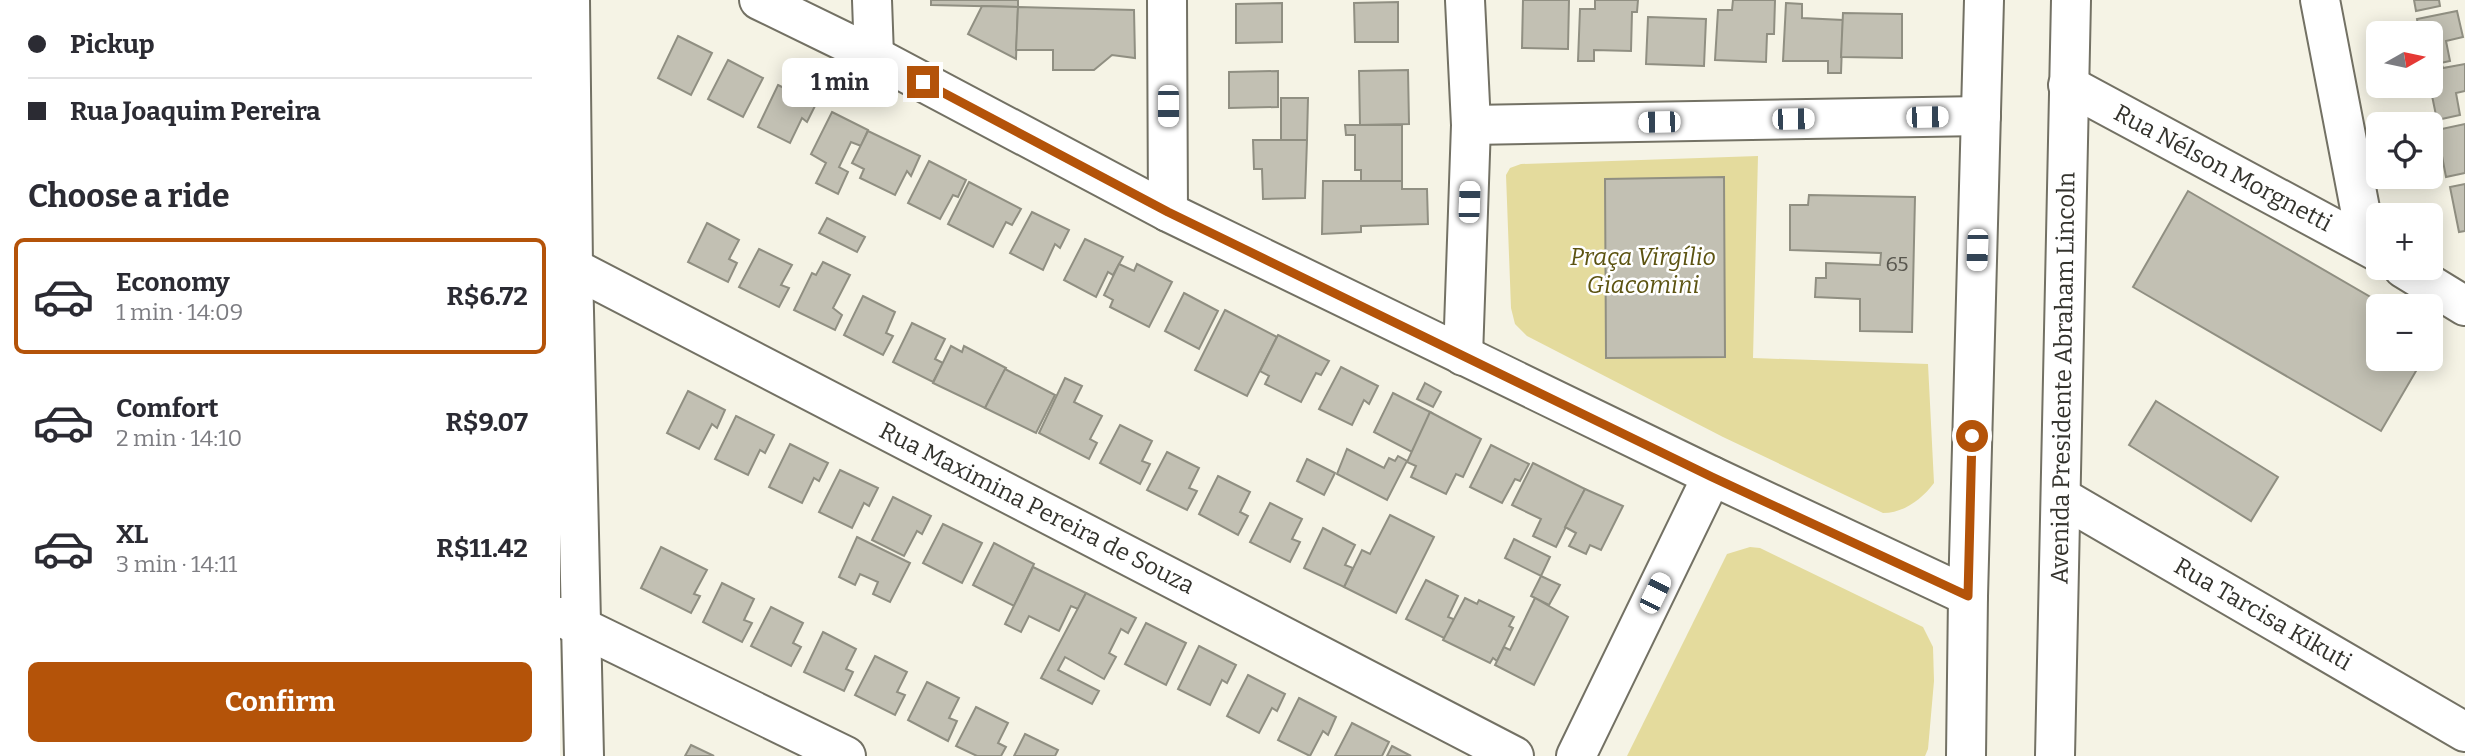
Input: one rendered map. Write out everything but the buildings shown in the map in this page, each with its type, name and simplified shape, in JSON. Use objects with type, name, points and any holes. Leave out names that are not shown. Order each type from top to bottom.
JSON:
[{"type":"street","points":[[570,0],[566,264],[571,622],[584,756]]},
{"type":"street","points":[[759,0],[874,56],[1168,212],[1712,477],[1968,596]]},
{"type":"street","points":[[872,0],[874,56]]},
{"type":"street","points":[[1167,0],[1168,212]]},
{"type":"street","points":[[1463,356],[1471,125],[1465,0]]},
{"type":"street","points":[[1966,756],[1984,0]]},
{"type":"street","name":"Avenida Presidente Abraham Lincoln","points":[[2055,756],[2071,0]]},
{"type":"street","points":[[2320,0],[2366,220]]},
{"type":"street","name":"Rua Nélson Morgnetti","points":[[2068,85],[2366,246]]},
{"type":"street","points":[[1471,125],[1981,116]]},
{"type":"street","name":"Rua Maximina Pereira de Souza","points":[[566,264],[1514,756]]},
{"type":"street","points":[[2423,280],[2465,306]]},
{"type":"street","points":[[1576,756],[1712,477]]},
{"type":"street","name":"Rua Tarcisa Kikuti","points":[[2061,497],[2465,732]]},
{"type":"street","points":[[571,622],[846,756]]},
{"type":"green space","name":"Praça Virgílio Giacomini","points":[[1758,156],[1753,358],[1928,364],[1934,483],[1918,500],[1898,511],[1883,513],[1723,437],[1527,336],[1515,324],[1511,308],[1506,175],[1510,168],[1521,164]]},
{"type":"green space","points":[[1750,547],[1760,548],[1923,627],[1933,647],[1934,681],[1928,749],[1925,756],[1627,756],[1727,554]]},
{"type":"route","points":[[923,82],[1168,212],[1712,477],[1968,596],[1972,436]]}]
